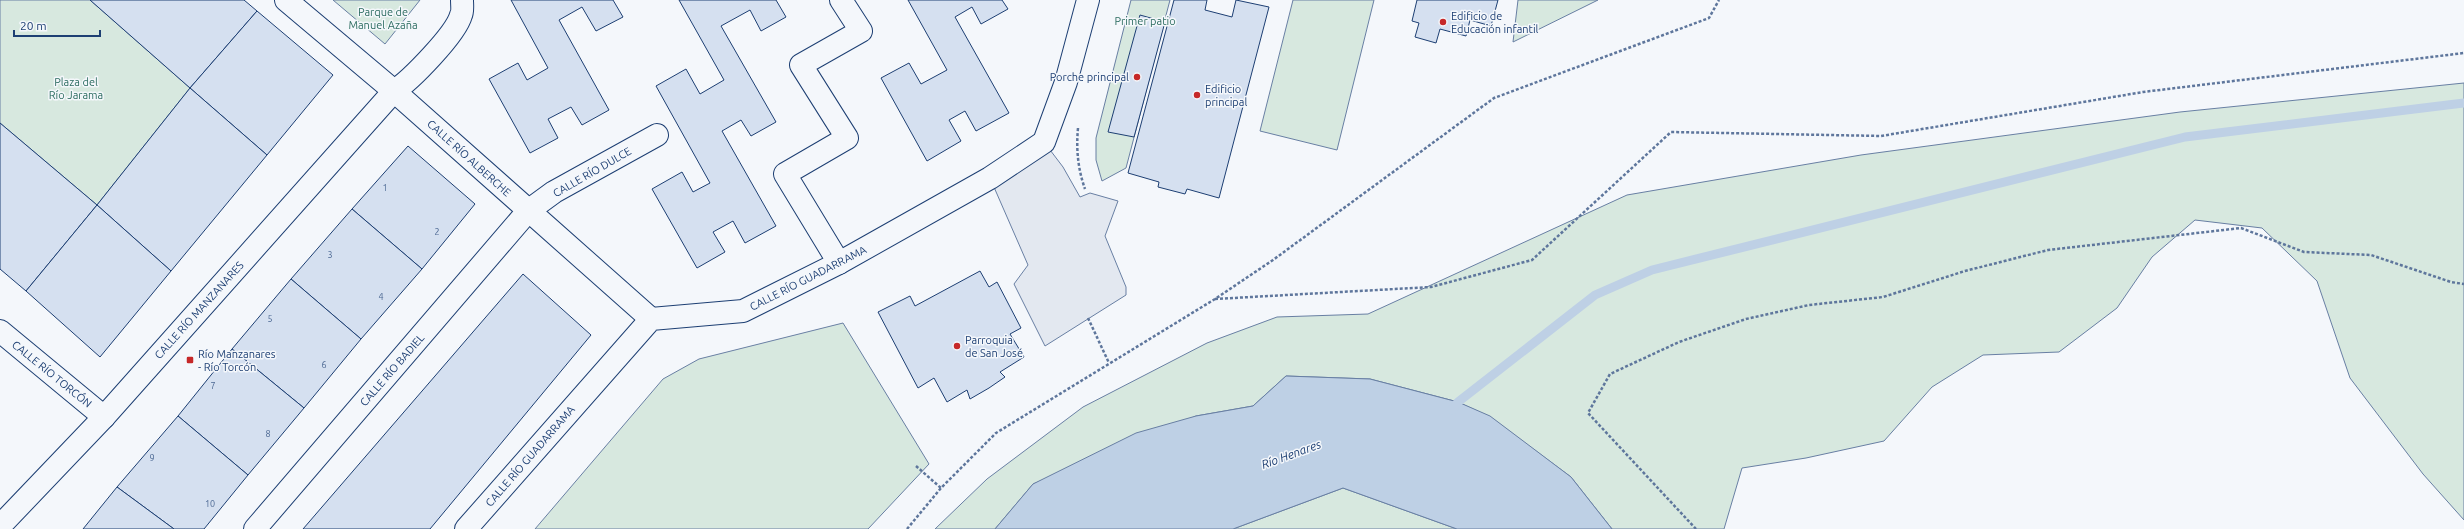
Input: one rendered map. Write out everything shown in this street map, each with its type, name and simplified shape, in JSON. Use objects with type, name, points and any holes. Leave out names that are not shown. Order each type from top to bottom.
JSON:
[{"type":"street","name":"CALLE RÍO ALBERCHE","points":[[286,0],[394,91],[651,319]]},
{"type":"street","name":"CALLE RÍO MANZANARES","points":[[0,526],[104,417],[394,91],[404,85],[447,39],[461,16],[462,0]]},
{"type":"street","points":[[839,263],[784,174],[847,138],[801,65],[861,31],[841,0]]},
{"type":"street","name":"CALLE RÍO GUADARRAMA","points":[[466,529],[651,319],[743,311],[839,263],[990,178],[1044,142],[1066,82],[1088,0]]},
{"type":"street","name":"CALLE RÍO DULCE","points":[[528,210],[554,192],[657,135]]},
{"type":"street","name":"CALLE RÍO BADIEL","points":[[255,529],[528,210]]},
{"type":"street","name":"CALLE RÍO TORCÓN","points":[[0,331],[104,417]]},
{"type":"path","points":[[907,529],[941,488],[996,433],[1215,299],[1279,256],[1494,98],[1709,18],[1720,0]]},
{"type":"path","points":[[1215,299],[1432,287],[1532,260],[1671,132],[1881,136],[2143,92],[2464,53]]},
{"type":"path","points":[[1696,529],[1588,413],[1610,374],[1679,342],[1746,319],[1809,305],[1883,298],[1965,271],[2048,250],[2241,228],[2304,252],[2371,255],[2451,282],[2464,284]]},
{"type":"path","points":[[1088,318],[1109,364]]},
{"type":"path","points":[[916,466],[941,488]]},
{"type":"green space","name":"Plaza del Río Jarama","points":[[0,0],[90,0],[190,88],[97,205],[0,123]]},
{"type":"green space","name":"Parque de Manuel Azaña","points":[[333,0],[420,0],[385,44]]},
{"type":"green space","name":"Primer patio","points":[[1131,0],[1170,0],[1126,168],[1102,181],[1096,160],[1096,138]]},
{"type":"green space","points":[[1293,0],[1374,0],[1337,150],[1260,131]]},
{"type":"green space","points":[[1518,0],[1598,0],[1513,42]]},
{"type":"green space","points":[[2464,83],[2464,520],[2423,474],[2350,378],[2317,281],[2262,228],[2195,220],[2152,257],[2117,308],[2059,352],[1983,355],[1932,387],[1884,441],[1806,458],[1742,468],[1724,529],[1612,529],[1571,477],[1490,417],[1458,402],[1370,379],[1286,376],[1253,406],[1196,416],[1033,484],[995,529],[935,529],[987,479],[1083,407],[1207,343],[1277,317],[1368,314],[1627,195],[1861,155],[2180,112]]},
{"type":"green space","points":[[843,323],[929,464],[868,529],[535,529],[663,379],[699,359]]},
{"type":"green space","points":[[1343,488],[1457,529],[1233,529]]},
{"type":"shaded area","points":[[1044,142],[1063,167],[1080,197],[1090,193],[1118,201],[1105,236],[1126,287],[1126,295],[1045,346],[1014,284],[1028,265],[990,178]]},
{"type":"water","name":"Río Henares","points":[[1286,376],[1370,379],[1458,402],[1490,416],[1571,477],[1612,529],[1457,529],[1343,488],[1233,529],[995,529],[1033,484],[1136,433],[1196,416],[1253,406]]},
{"type":"building","points":[[90,0],[244,0],[257,11],[190,88]]},
{"type":"building","points":[[511,0],[613,0],[623,17],[596,31],[582,7],[559,20],[609,110],[582,125],[571,107],[548,119],[558,138],[530,153],[489,79],[518,63],[527,80],[548,68]]},
{"type":"building","points":[[679,0],[776,0],[786,17],[761,31],[750,10],[721,26],[776,122],[751,136],[741,120],[722,131],[776,226],[745,243],[733,221],[713,232],[725,252],[697,268],[652,189],[682,172],[693,192],[710,183],[656,86],[686,69],[700,94],[724,80]]},
{"type":"building","points":[[908,0],[1002,0],[1008,9],[981,24],[972,7],[955,17],[1009,113],[976,131],[965,111],[949,120],[961,141],[927,161],[881,78],[909,63],[921,84],[947,70]]},
{"type":"building","name":"Edificio principal","points":[[1174,0],[1207,0],[1205,10],[1232,17],[1236,0],[1269,7],[1219,198],[1187,189],[1185,194],[1158,187],[1159,182],[1128,173]]},
{"type":"building","name":"Edificio de Educación infantil","points":[[1417,0],[1498,0],[1491,26],[1470,20],[1466,36],[1440,29],[1436,43],[1415,37],[1419,23],[1412,21]]},
{"type":"building","points":[[257,11],[333,75],[267,155],[190,88]]},
{"type":"building","name":"Porche principal","points":[[1140,15],[1165,22],[1134,137],[1108,132]]},
{"type":"building","points":[[190,88],[267,155],[171,271],[97,205]]},
{"type":"building","points":[[0,123],[97,205],[26,291],[0,269]]},
{"type":"building","points":[[408,146],[475,204],[422,269],[352,209]]},
{"type":"building","points":[[97,205],[171,271],[100,357],[26,291]]},
{"type":"building","points":[[352,209],[422,269],[361,339],[291,279]]},
{"type":"building","name":"Parroquia de San José","points":[[980,271],[989,287],[997,282],[1021,328],[1010,334],[1024,357],[1000,372],[1005,377],[989,388],[970,399],[967,390],[947,402],[934,378],[918,388],[878,312],[910,296],[915,306]]},
{"type":"building","points":[[523,274],[591,335],[430,529],[303,529]]},
{"type":"building","points":[[291,279],[361,339],[304,408],[232,349]]},
{"type":"building","points":[[232,349],[304,408],[248,475],[178,416]]},
{"type":"building","points":[[178,416],[248,475],[204,529],[174,529],[117,487]]},
{"type":"building","points":[[117,487],[174,529],[83,529]]},
{"type":"waterway","points":[[1452,410],[1458,402],[1595,295],[1652,270],[2185,137],[2464,103]]},
{"type":"place","name":"Edificio de Educación infantil","points":[[1443,22]]},
{"type":"place","name":"Porche principal","points":[[1137,77]]},
{"type":"place","name":"Edificio principal","points":[[1197,95]]},
{"type":"place","name":"Parroquia de San José","points":[[957,346]]},
{"type":"place","name":"Río Manzanares - Río Torcón","points":[[190,360]]}]
